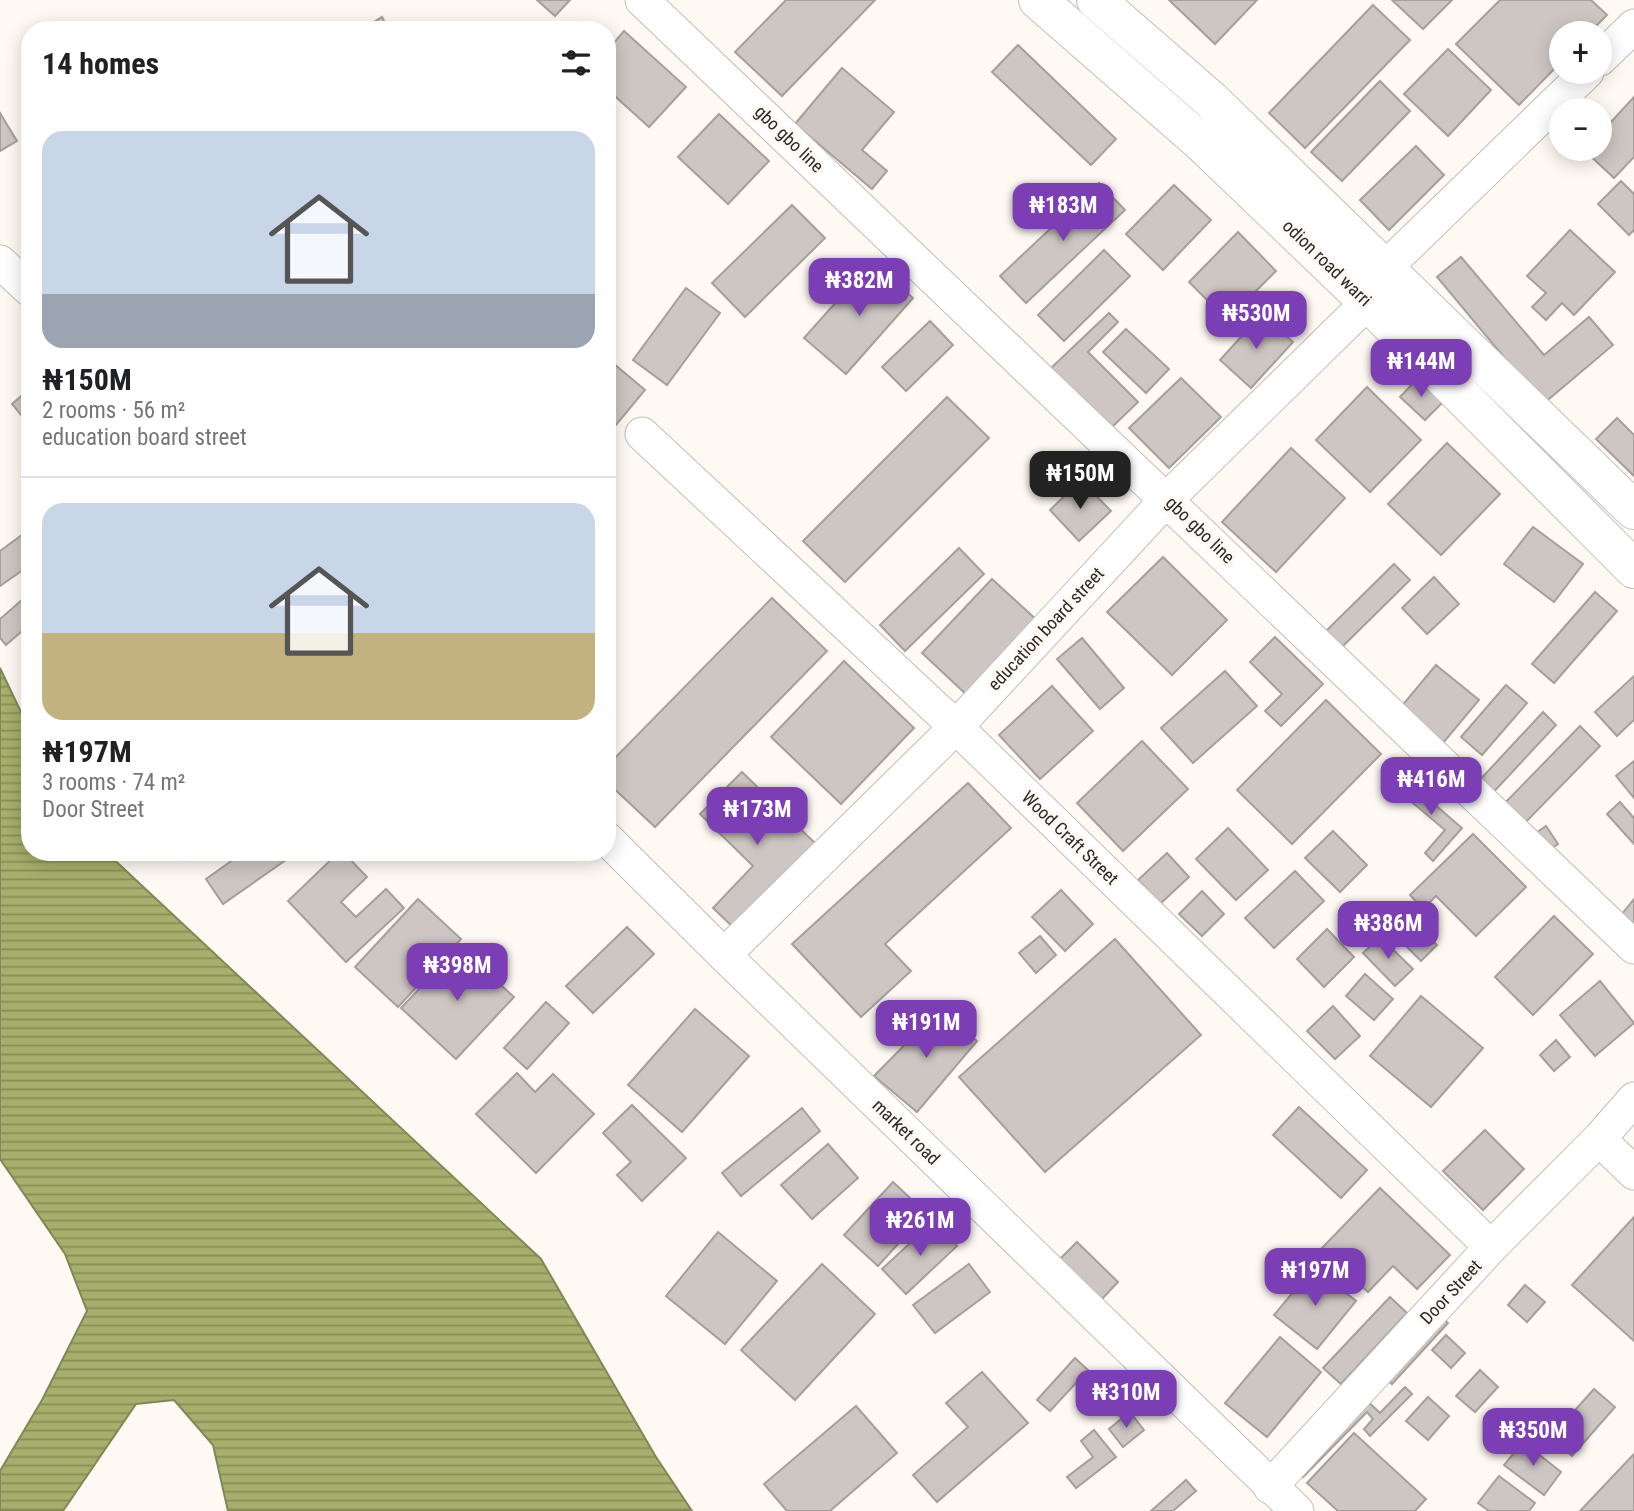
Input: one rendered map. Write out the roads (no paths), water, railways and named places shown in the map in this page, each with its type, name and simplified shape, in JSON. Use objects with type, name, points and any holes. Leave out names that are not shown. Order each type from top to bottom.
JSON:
[{"type":"main road","name":"odion road warri","points":[[1038,0],[1203,144],[1368,302],[1634,569]]},
{"type":"main road","points":[[1096,0],[1210,99],[1634,510]]},
{"type":"street","name":"gbo gbo line","points":[[642,0],[1634,947]]},
{"type":"street","points":[[1612,47],[1634,26]]},
{"type":"street","points":[[1386,267],[1575,84]]},
{"type":"street","points":[[0,262],[21,282]]},
{"type":"street","name":"education board street","points":[[724,955],[956,727],[1167,499],[1368,302]]},
{"type":"street","name":"Wood Craft Street","points":[[642,434],[956,727],[1491,1247]]},
{"type":"street","name":"market road","points":[[616,848],[1297,1511]]},
{"type":"street","name":"Door Street","points":[[1270,1487],[1491,1247],[1599,1139],[1634,1100]]},
{"type":"street","points":[[1599,1139],[1634,1173]]}]
